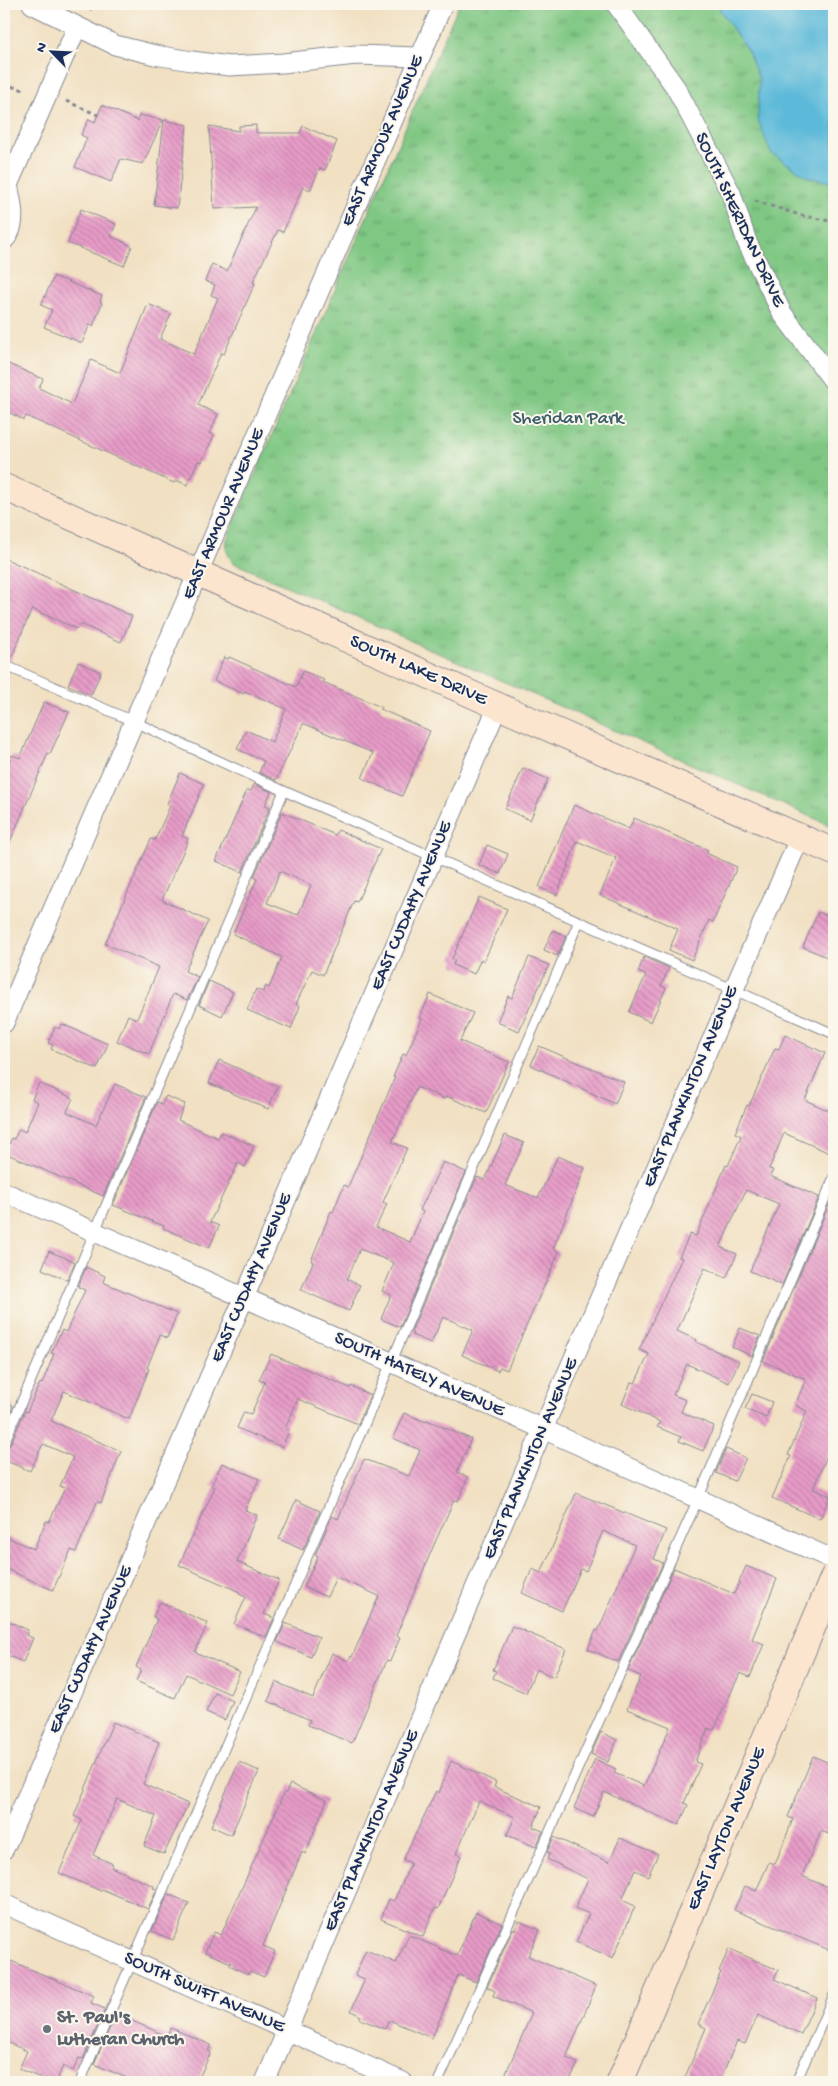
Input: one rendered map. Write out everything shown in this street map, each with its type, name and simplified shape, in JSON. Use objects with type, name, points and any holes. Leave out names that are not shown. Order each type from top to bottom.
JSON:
[{"type":"main road","name":"SOUTH LAKE DRIVE","points":[[4,487],[498,706],[834,852]]},
{"type":"main road","name":"EAST LAYTON AVENUE","points":[[620,2082],[834,1576]]},
{"type":"street","points":[[32,4],[115,45],[156,56],[229,66],[283,63],[356,54],[418,57]]},
{"type":"street","name":"EAST ARMOUR AVENUE","points":[[4,1023],[199,574],[418,57],[443,4]]},
{"type":"street","name":"SOUTH SHERIDAN DRIVE","points":[[616,4],[676,88],[731,193],[747,242],[782,313],[834,382]]},
{"type":"street","points":[[4,240],[8,236],[13,218],[6,186],[77,27]]},
{"type":"street","name":"EAST CUDAHY AVENUE","points":[[4,1849],[244,1298],[498,706]]},
{"type":"street","name":"EAST PLANKINTON AVENUE","points":[[265,2082],[543,1429],[800,837]]},
{"type":"street","name":"SOUTH HATELY AVENUE","points":[[4,1192],[543,1429],[834,1560]]},
{"type":"street","name":"SOUTH SWIFT AVENUE","points":[[4,1904],[404,2082]]},
{"type":"lane","points":[[4,665],[135,722],[284,791],[578,922],[834,1034]]},
{"type":"lane","points":[[4,1443],[284,791]]},
{"type":"lane","points":[[80,2082],[392,1363],[578,922]]},
{"type":"lane","points":[[438,2082],[698,1499],[834,1177]]},
{"type":"lane","points":[[796,2082],[834,1995]]},
{"type":"path","points":[[48,93],[98,115]]},
{"type":"path","points":[[731,193],[800,215],[834,222]]},
{"type":"green space","name":"Sheridan Park","points":[[459,4],[834,4],[834,827],[234,563],[228,555],[226,549],[227,539]]},
{"type":"water","points":[[716,4],[834,4],[834,183],[808,177],[771,153],[758,120],[759,80],[749,53]]},
{"type":"building","points":[[102,105],[138,121],[139,115],[163,120],[143,164],[121,159],[111,182],[75,167],[87,138],[81,135],[89,119],[95,122]]},
{"type":"building","points":[[164,120],[187,125],[177,208],[154,205]]},
{"type":"building","points":[[256,125],[256,133],[300,133],[303,126],[337,141],[325,170],[320,168],[310,190],[303,187],[283,232],[278,230],[253,282],[255,283],[224,354],[221,353],[198,405],[218,414],[210,433],[214,435],[202,462],[198,461],[187,485],[176,480],[174,483],[26,416],[24,420],[4,410],[4,362],[43,379],[39,388],[72,404],[91,360],[120,373],[148,304],[171,314],[160,339],[194,354],[218,298],[211,295],[215,285],[205,281],[212,264],[227,271],[256,207],[214,209],[209,126],[239,131],[239,126]]},
{"type":"building","points":[[81,209],[116,224],[111,236],[132,246],[124,266],[68,243]]},
{"type":"building","points":[[54,276],[102,296],[100,302],[102,303],[93,326],[90,324],[82,343],[44,327],[52,310],[41,305]]},
{"type":"building","points":[[4,558],[132,616],[121,642],[80,624],[77,629],[32,609],[10,661],[4,659]]},
{"type":"building","points":[[224,657],[228,659],[229,657],[296,687],[303,671],[430,731],[402,796],[362,778],[373,753],[305,724],[303,724],[276,780],[259,773],[264,761],[237,749],[246,730],[272,742],[286,709],[245,691],[244,694],[214,681]]},
{"type":"building","points":[[78,662],[101,672],[91,695],[68,685]]},
{"type":"building","points":[[44,702],[69,712],[50,754],[48,753],[4,856],[4,774],[12,755],[20,758]]},
{"type":"building","points":[[523,768],[548,779],[530,820],[505,809]]},
{"type":"building","points":[[180,773],[204,784],[182,836],[187,838],[187,843],[162,900],[208,921],[185,971],[198,977],[187,1000],[173,994],[149,1054],[117,1041],[128,1015],[137,1019],[159,967],[105,944],[151,839],[155,840],[170,806],[167,804]]},
{"type":"building","points":[[254,784],[271,792],[265,805],[270,807],[242,872],[216,861],[247,790],[251,791]]},
{"type":"building","points":[[574,805],[629,829],[634,818],[708,850],[706,853],[737,867],[713,922],[709,920],[692,960],[669,950],[678,929],[600,895],[616,858],[577,841],[557,895],[539,887]]},
{"type":"building","points":[[282,812],[335,835],[338,830],[381,849],[357,902],[354,901],[323,975],[312,970],[296,1004],[300,1006],[291,1029],[247,1010],[256,989],[263,992],[266,986],[269,988],[282,957],[233,934],[257,879],[254,877]],"holes":[[[280,871],[311,885],[298,915],[267,903]]]},
{"type":"building","points":[[487,845],[508,854],[500,874],[479,865]]},
{"type":"building","points":[[479,897],[507,909],[484,961],[481,959],[474,974],[453,965],[455,960],[452,959]]},
{"type":"building","points":[[818,912],[834,919],[834,957],[828,955],[827,957],[803,947]]},
{"type":"building","points":[[553,930],[566,936],[557,956],[544,950]]},
{"type":"building","points":[[529,957],[549,965],[519,1031],[497,1022],[508,996],[512,998]]},
{"type":"building","points":[[644,957],[669,968],[661,986],[666,988],[651,1022],[629,1012],[646,975],[638,972]]},
{"type":"building","points":[[209,981],[233,992],[222,1016],[199,1005]]},
{"type":"building","points":[[430,994],[473,1013],[460,1041],[509,1062],[486,1113],[446,1096],[445,1099],[417,1087],[392,1142],[407,1148],[383,1202],[387,1204],[376,1227],[410,1242],[423,1212],[420,1210],[443,1162],[466,1172],[400,1327],[381,1319],[391,1295],[382,1291],[394,1263],[360,1249],[347,1279],[360,1285],[349,1311],[301,1290],[331,1211],[333,1212],[344,1185],[348,1187],[403,1054],[406,1055],[422,1019],[420,1018]]},
{"type":"building","points":[[62,1024],[108,1044],[97,1069],[51,1049],[53,1045],[48,1043],[55,1027],[59,1029]]},
{"type":"building","points":[[785,1035],[825,1053],[805,1100],[834,1113],[834,1155],[784,1133],[769,1169],[773,1170],[770,1176],[819,1197],[782,1285],[750,1271],[779,1204],[746,1190],[720,1247],[737,1254],[726,1278],[705,1268],[677,1331],[697,1340],[696,1342],[739,1361],[729,1383],[687,1364],[673,1395],[686,1400],[681,1412],[714,1426],[703,1451],[679,1441],[681,1437],[657,1427],[660,1422],[622,1404],[631,1382],[635,1383],[649,1354],[639,1350],[682,1258],[679,1257],[690,1234],[696,1236],[726,1165],[728,1166],[741,1136],[735,1133],[747,1105],[749,1106],[775,1048],[779,1049]]},
{"type":"building","points":[[539,1046],[624,1082],[615,1104],[531,1065]]},
{"type":"building","points":[[219,1060],[278,1086],[268,1109],[209,1083]]},
{"type":"building","points":[[39,1083],[73,1098],[67,1112],[96,1125],[115,1084],[146,1097],[103,1196],[5,1153],[12,1138],[14,1139],[19,1129],[25,1132],[38,1102],[32,1099]]},
{"type":"building","points":[[166,1096],[185,1104],[178,1120],[218,1138],[221,1132],[254,1146],[245,1167],[238,1163],[210,1222],[219,1226],[209,1248],[163,1228],[164,1226],[113,1205],[157,1102],[162,1104]]},
{"type":"building","points":[[505,1135],[524,1143],[505,1185],[538,1198],[558,1156],[585,1168],[553,1249],[559,1252],[507,1370],[500,1367],[498,1371],[462,1355],[473,1330],[443,1317],[431,1343],[412,1335],[413,1333],[411,1332],[477,1177],[485,1180]]},
{"type":"building","points":[[830,1202],[834,1204],[834,1439],[813,1489],[830,1496],[820,1519],[772,1498],[791,1456],[788,1455],[807,1411],[795,1405],[806,1379],[763,1361]]},
{"type":"building","points":[[49,1251],[75,1262],[67,1280],[42,1269]]},
{"type":"building","points":[[86,1267],[105,1276],[103,1282],[177,1314],[167,1338],[160,1335],[129,1419],[64,1391],[51,1421],[121,1451],[101,1503],[97,1502],[76,1552],[71,1550],[53,1590],[4,1568],[4,1536],[34,1549],[46,1521],[49,1522],[65,1488],[60,1486],[73,1457],[43,1444],[30,1471],[4,1460],[4,1449],[10,1445],[25,1411],[27,1412],[40,1383],[42,1384],[54,1354],[51,1353],[62,1330],[66,1332],[85,1290],[78,1287]]},
{"type":"building","points":[[740,1328],[760,1336],[752,1356],[732,1347]]},
{"type":"building","points":[[271,1354],[370,1395],[358,1424],[298,1399],[285,1429],[289,1431],[282,1447],[237,1428],[244,1412],[251,1414],[265,1382],[259,1380]]},
{"type":"building","points":[[752,1394],[772,1402],[766,1418],[745,1409]]},
{"type":"building","points":[[4,1401],[13,1405],[4,1428]]},
{"type":"building","points":[[404,1413],[426,1422],[427,1420],[471,1439],[457,1472],[468,1477],[458,1501],[454,1500],[433,1547],[396,1636],[400,1638],[390,1661],[387,1660],[352,1743],[308,1725],[310,1720],[268,1701],[276,1682],[313,1698],[332,1653],[348,1661],[352,1657],[379,1596],[336,1577],[327,1597],[304,1587],[318,1556],[315,1555],[332,1516],[338,1519],[364,1459],[409,1476],[420,1450],[393,1438]]},
{"type":"building","points":[[726,1449],[746,1458],[735,1481],[716,1473]]},
{"type":"building","points":[[222,1463],[259,1479],[245,1510],[257,1515],[237,1562],[279,1580],[264,1614],[274,1618],[266,1637],[234,1624],[246,1597],[239,1594],[240,1592],[179,1565],[215,1487],[211,1486]]},
{"type":"building","points":[[576,1493],[666,1530],[654,1559],[663,1563],[618,1662],[588,1649],[596,1630],[598,1631],[635,1545],[603,1531],[586,1571],[581,1569],[562,1611],[522,1593],[532,1569],[541,1573]]},
{"type":"building","points":[[296,1500],[320,1511],[303,1550],[279,1539]]},
{"type":"building","points":[[746,1566],[777,1579],[752,1639],[764,1644],[750,1677],[740,1673],[714,1730],[708,1728],[695,1762],[701,1764],[684,1803],[688,1805],[679,1825],[604,1792],[593,1817],[574,1808],[595,1759],[616,1769],[614,1773],[644,1786],[670,1727],[627,1709],[641,1676],[628,1671],[674,1568],[734,1594]]},
{"type":"building","points":[[160,1602],[208,1623],[195,1652],[240,1672],[230,1694],[186,1674],[175,1698],[136,1681],[141,1670],[136,1667],[157,1619],[153,1617]]},
{"type":"building","points":[[4,1619],[28,1630],[26,1635],[33,1638],[23,1662],[4,1654]]},
{"type":"building","points":[[285,1623],[319,1637],[311,1657],[277,1642]]},
{"type":"building","points":[[512,1626],[566,1649],[554,1677],[536,1669],[526,1693],[493,1678],[496,1671],[493,1670]]},
{"type":"building","points":[[215,1693],[233,1701],[225,1720],[206,1712]]},
{"type":"building","points":[[113,1722],[159,1742],[143,1784],[188,1804],[164,1854],[144,1846],[156,1816],[117,1799],[93,1855],[113,1864],[111,1867],[154,1886],[153,1888],[157,1889],[148,1909],[59,1873],[82,1820],[74,1816]]},
{"type":"building","points":[[601,1732],[617,1740],[608,1762],[591,1754]]},
{"type":"building","points":[[813,1756],[834,1765],[834,1836],[821,1831],[802,1876],[834,1890],[834,1952],[734,1910],[745,1886],[756,1891],[769,1862],[775,1864],[793,1819],[788,1817]]},
{"type":"building","points":[[451,1761],[496,1782],[494,1787],[541,1807],[533,1827],[543,1831],[536,1847],[507,1835],[515,1817],[479,1801],[456,1854],[461,1856],[438,1909],[435,1908],[423,1937],[381,1919],[389,1899],[394,1901],[411,1863],[403,1860],[436,1791],[439,1793]]},
{"type":"building","points":[[239,1762],[259,1771],[231,1835],[211,1826]]},
{"type":"building","points":[[290,1784],[327,1800],[305,1854],[302,1852],[263,1946],[275,1951],[264,1977],[250,1971],[248,1974],[229,1965],[231,1963],[205,1952],[214,1932],[221,1935],[284,1793],[286,1793]]},
{"type":"building","points":[[554,1837],[609,1862],[620,1838],[658,1854],[648,1876],[635,1870],[622,1900],[635,1906],[613,1958],[576,1942],[589,1914],[575,1908],[588,1879],[547,1859],[550,1853],[547,1852]]},
{"type":"building","points":[[168,1894],[189,1903],[173,1940],[152,1931]]},
{"type":"building","points":[[476,1912],[502,1924],[476,1982],[458,1975],[432,2038],[389,2020],[385,2029],[360,2019],[361,2016],[351,2011],[365,1979],[355,1975],[366,1950],[396,1963],[409,1935],[457,1956]]},
{"type":"building","points":[[519,1921],[540,1930],[528,1956],[596,1986],[566,2058],[578,2063],[569,2082],[502,2082],[532,2013],[493,1996],[495,1991],[487,1987],[513,1929],[515,1930]]},
{"type":"building","points":[[729,1949],[778,1970],[774,1979],[817,1998],[801,2034],[758,2015],[745,2044],[737,2041],[719,2082],[683,2082],[706,2028],[698,2024]]},
{"type":"building","name":"St. Paul's Lutheran Church","points":[[11,1961],[94,1996],[91,2003],[105,2009],[83,2059],[79,2058],[73,2071],[63,2066],[56,2082],[50,2082],[19,2069],[27,2051],[4,2041],[4,1978]]},
{"type":"building","points":[[116,2014],[167,2036],[171,2028],[211,2045],[208,2051],[211,2052],[196,2082],[136,2082],[94,2064]]},
{"type":"place","name":"St. Paul's Lutheran Church","points":[[47,2029]]}]
